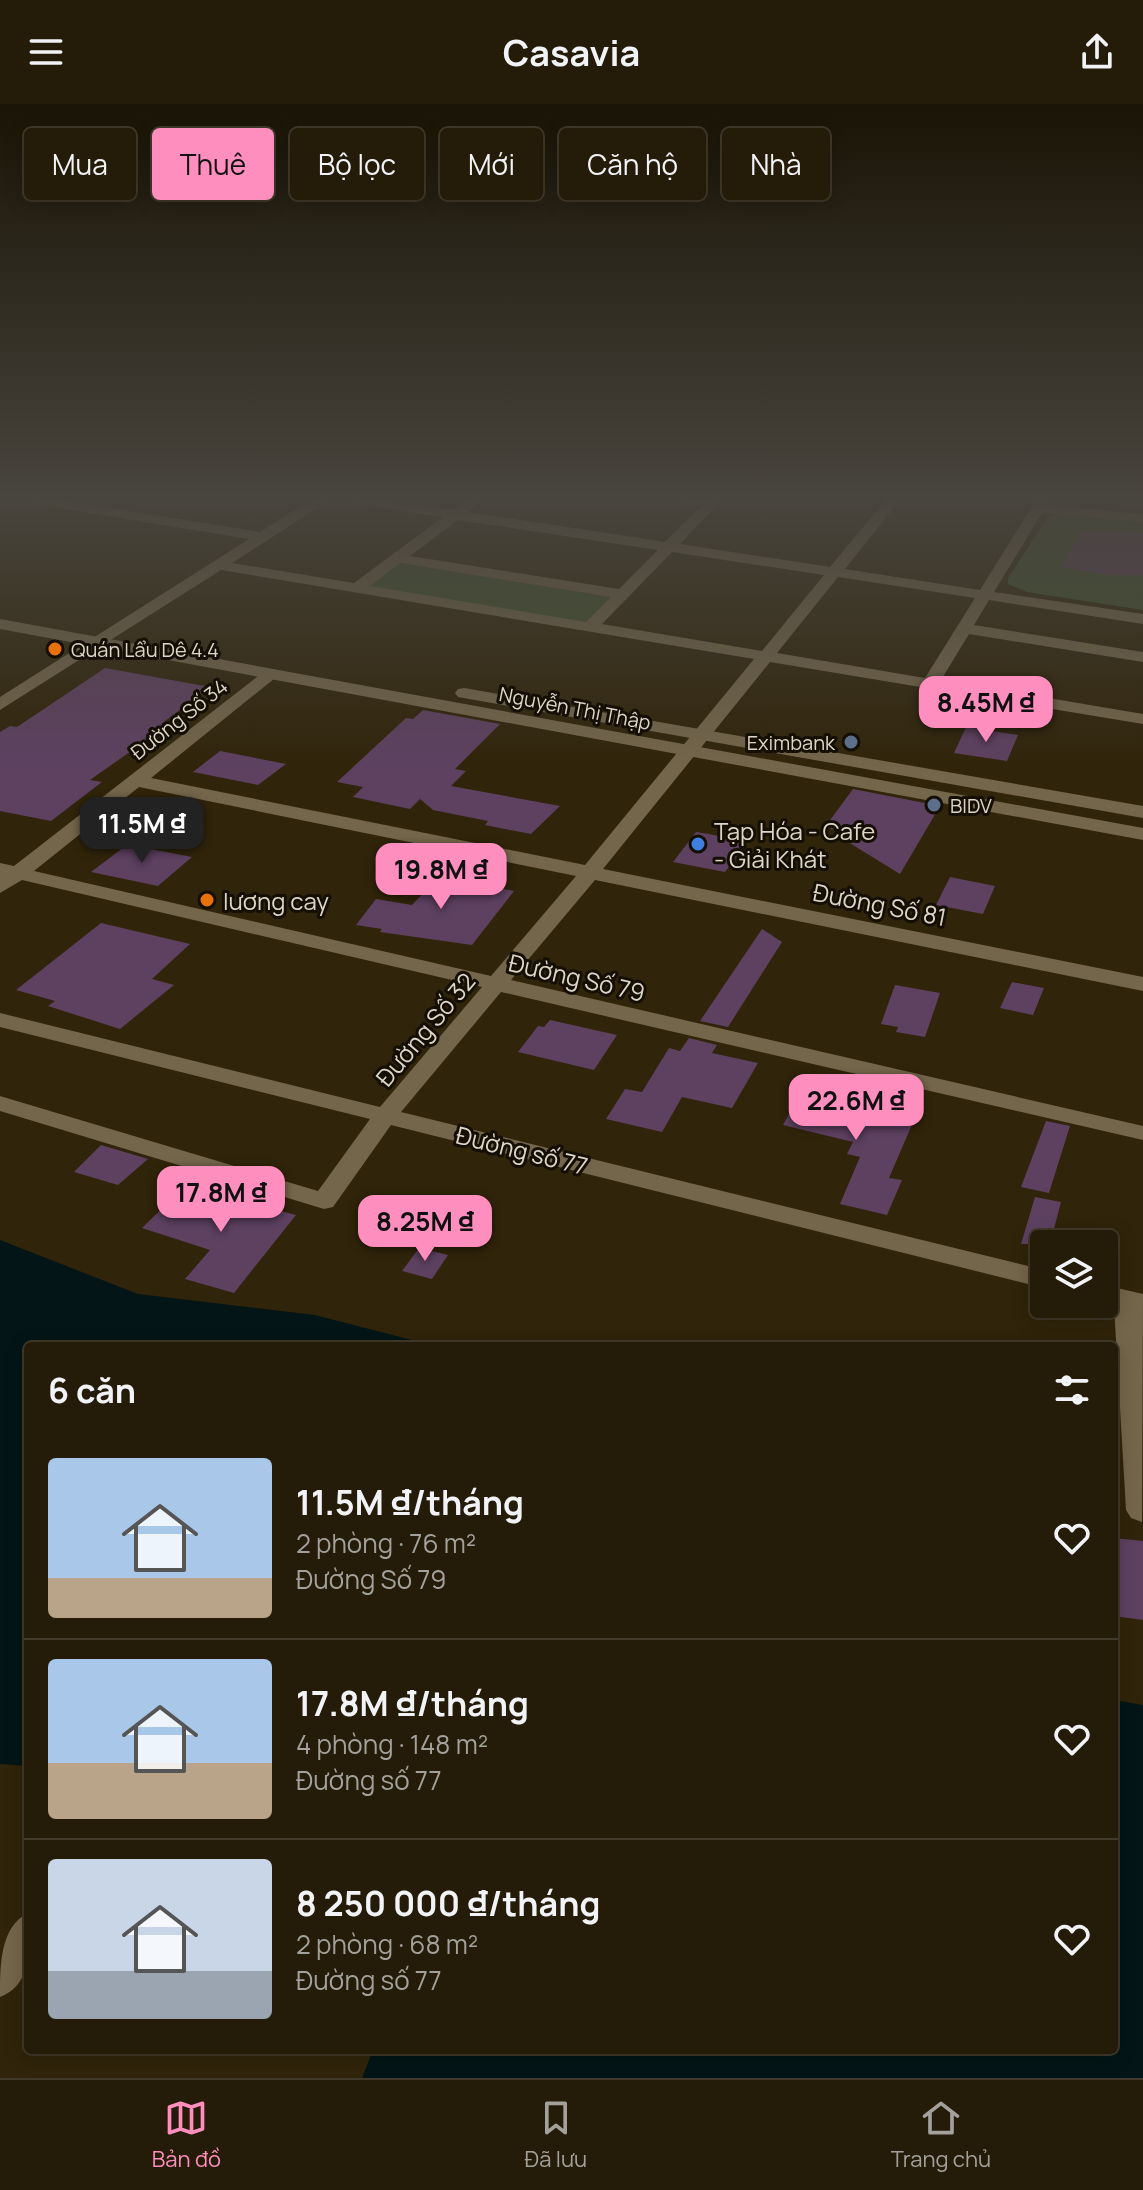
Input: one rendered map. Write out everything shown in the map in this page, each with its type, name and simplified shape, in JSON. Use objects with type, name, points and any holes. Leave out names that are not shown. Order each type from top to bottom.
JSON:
[{"type":"street","points":[[0,705],[182,587]]},
{"type":"street","points":[[345,587],[1143,719]]},
{"type":"street","points":[[580,587],[623,594]]},
{"type":"street","points":[[590,627],[630,587]]},
{"type":"street","name":"Đường Số 32","points":[[0,1103],[324,1201],[385,1116],[590,872],[821,587]]},
{"type":"street","points":[[929,587],[1143,619]]},
{"type":"street","points":[[930,684],[991,587]]},
{"type":"street","name":"Nguyễn Thị Thập","points":[[0,609],[1143,834]]},
{"type":"street","name":"Nguyễn Thị Thập","points":[[0,624],[272,674],[1143,812]]},
{"type":"street","points":[[965,628],[1143,657]]},
{"type":"street","name":"Đường Số 34","points":[[6,877],[136,781],[272,674]]},
{"type":"street","name":"Đường Số 81","points":[[136,781],[1143,984]]},
{"type":"street","name":"Đường Số 79","points":[[6,877],[1143,1133]]},
{"type":"street","name":"Đường số 77","points":[[0,1020],[1030,1276]]},
{"type":"street","points":[[1125,1299],[1142,1510]]},
{"type":"street","points":[[0,1978],[24,1938]]},
{"type":"green space","points":[[371,587],[551,587],[613,597],[585,624]]},
{"type":"green space","points":[[1015,587],[1143,587],[1143,610],[1027,592]]},
{"type":"shaded area","points":[[0,1240],[138,1294],[315,1315],[420,1342],[24,1342],[24,1766],[0,1764]]},
{"type":"shaded area","points":[[1118,1701],[1143,1705],[1143,2078],[362,2078],[371,2054],[1118,2054]]},
{"type":"building","points":[[105,668],[210,687],[161,724],[164,724],[151,734],[154,735],[90,780],[102,782],[51,821],[0,811],[0,732],[10,726],[17,727]]},
{"type":"building","points":[[423,710],[500,724],[455,769],[466,771],[451,786],[560,806],[531,834],[433,810],[420,799],[410,809],[353,797],[363,787],[337,782],[406,718],[413,719]]},
{"type":"building","points":[[966,727],[1018,735],[1007,761],[954,753]]},
{"type":"building","points":[[220,751],[286,764],[258,785],[193,772]]},
{"type":"building","points":[[853,789],[940,806],[900,874],[835,834],[836,830],[825,827]]},
{"type":"building","points":[[696,832],[747,842],[725,872],[673,862]]},
{"type":"building","points":[[128,844],[192,857],[158,886],[91,872]]},
{"type":"building","points":[[444,871],[485,879],[479,884],[514,891],[472,945],[380,932],[382,929],[356,925],[376,899],[412,905]]},
{"type":"building","points":[[950,877],[995,886],[983,914],[936,905]]},
{"type":"building","points":[[101,923],[190,944],[152,979],[174,985],[120,1029],[48,1006],[55,1001],[16,990]]},
{"type":"building","points":[[762,929],[782,942],[728,1027],[700,1021]]},
{"type":"building","points":[[1012,982],[1044,988],[1033,1015],[1000,1008]]},
{"type":"building","points":[[895,985],[940,993],[925,1037],[896,1032],[898,1027],[881,1024]]},
{"type":"building","points":[[550,1020],[617,1035],[594,1070],[518,1052],[538,1026],[544,1027]]},
{"type":"building","points":[[689,1038],[717,1045],[712,1053],[758,1063],[732,1108],[682,1097],[662,1132],[606,1119],[625,1089],[642,1092],[669,1048],[680,1051]]},
{"type":"building","points":[[806,1083],[852,1093],[847,1105],[914,1120],[889,1178],[902,1180],[887,1215],[840,1204],[860,1157],[847,1154],[853,1142],[783,1125]]},
{"type":"building","points":[[1046,1121],[1070,1126],[1049,1193],[1021,1187]]},
{"type":"building","points":[[101,1145],[148,1159],[118,1185],[74,1172]]},
{"type":"building","points":[[185,1186],[296,1215],[234,1293],[185,1279],[210,1250],[142,1228]]},
{"type":"building","points":[[1035,1197],[1061,1202],[1054,1230],[1030,1230],[1030,1244],[1021,1244]]},
{"type":"building","points":[[419,1248],[448,1255],[432,1279],[402,1271]]},
{"type":"building","points":[[1118,1538],[1143,1541],[1143,1620],[1118,1617]]},
{"type":"place","name":"Quán Lẩu Dê 4.4","points":[[55,649]]},
{"type":"place","name":"Eximbank","points":[[851,742]]},
{"type":"place","name":"BIDV","points":[[934,805]]},
{"type":"place","name":"Tạp Hóa - Cafe - Giải Khát","points":[[698,844]]},
{"type":"place","name":"lương cay","points":[[207,900]]}]
